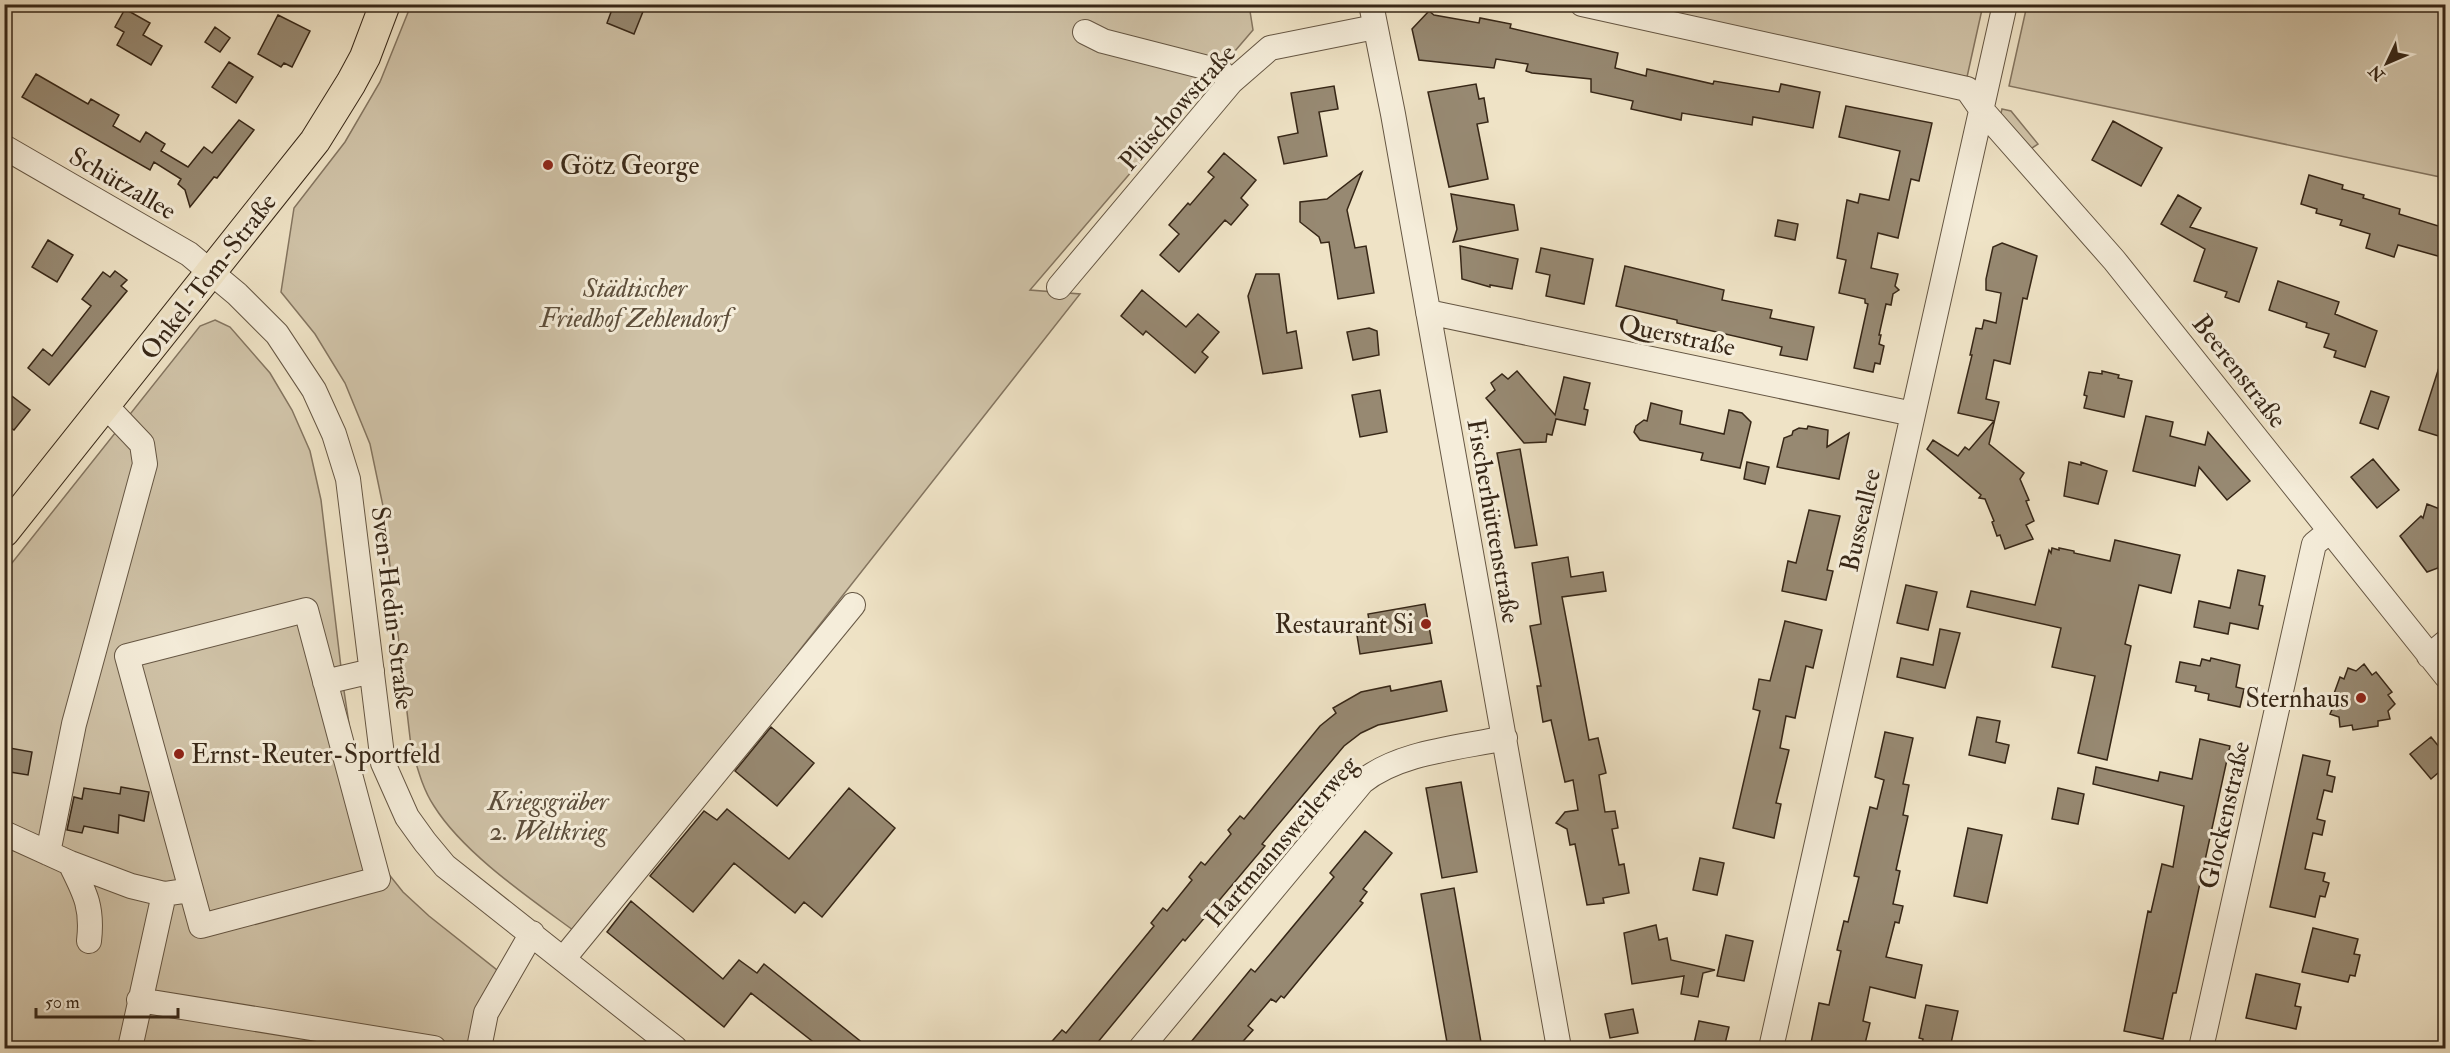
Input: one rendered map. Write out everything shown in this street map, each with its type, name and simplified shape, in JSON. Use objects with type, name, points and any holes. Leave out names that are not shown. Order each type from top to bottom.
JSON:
[{"type":"main road","name":"Onkel-Tom-Straße","points":[[4,532],[315,141],[365,57],[385,4]]},
{"type":"street","name":"Beerenstraße","points":[[1582,4],[1967,89],[2114,260],[2330,531],[2437,649],[2445,676]]},
{"type":"street","name":"Busseallee","points":[[1771,1048],[2005,4]]},
{"type":"street","name":"Plüschowstraße","points":[[1059,287],[1232,82],[1270,48],[1373,16]]},
{"type":"street","name":"Fischerhüttenstraße","points":[[1373,16],[1393,114],[1559,1048]]},
{"type":"street","points":[[1085,33],[1103,41],[1220,71],[1232,82]]},
{"type":"street","name":"Schützallee","points":[[4,147],[189,254],[211,271]]},
{"type":"street","name":"Sven-Hedin-Straße","points":[[211,271],[277,334],[314,390],[334,434],[348,479],[383,763],[407,817],[445,866],[675,1048]]},
{"type":"street","name":"Querstraße","points":[[1428,312],[1913,414]]},
{"type":"street","points":[[48,853],[74,724],[145,464],[142,444],[105,405]]},
{"type":"street","name":"Glockenstraße","points":[[2201,1048],[2314,544],[2330,531]]},
{"type":"street","points":[[564,958],[853,605]]},
{"type":"street","points":[[306,610],[325,682],[378,879],[201,926],[127,656],[306,610]]},
{"type":"street","points":[[325,682],[372,671]]},
{"type":"street","name":"Hartmannsweilerweg","points":[[1141,1048],[1362,782],[1375,772],[1406,759],[1505,738]]},
{"type":"street","points":[[4,833],[70,863],[131,886],[164,894],[191,890]]},
{"type":"street","points":[[70,863],[88,898],[91,922],[89,941]]},
{"type":"street","points":[[130,1048],[164,894]]},
{"type":"street","points":[[479,1048],[486,1013],[532,933]]},
{"type":"street","points":[[139,1000],[434,1048]]},
{"type":"green space","name":"Städtischer Friedhof Zehlendorf","points":[[411,5],[1249,5],[1253,30],[1030,290],[1080,294],[577,933],[519,891],[480,858],[447,824],[426,792],[411,746],[383,506],[370,444],[345,383],[315,334],[281,292],[294,208],[345,142],[380,82]]},
{"type":"green space","points":[[1627,5],[1983,5],[1967,77]]},
{"type":"green space","points":[[2027,5],[2445,5],[2445,178],[2009,86]]},
{"type":"green space","points":[[2002,109],[2011,111],[2038,144],[2029,150],[2000,117]]},
{"type":"green space","name":"Ernst-Reuter-Sportfeld","points":[[215,320],[230,327],[270,373],[292,410],[310,451],[321,500],[343,684],[364,824],[375,857],[403,892],[429,916],[516,985],[497,1017],[489,1048],[5,1048],[4,573],[200,326]]},
{"type":"building","points":[[614,4],[646,4],[634,34],[607,23]]},
{"type":"building","points":[[125,9],[150,23],[143,35],[162,46],[151,65],[117,45],[124,32],[115,27]]},
{"type":"building","points":[[1429,11],[1434,15],[1479,23],[1480,18],[1511,24],[1510,28],[1618,53],[1615,68],[1646,76],[1647,69],[1713,84],[1714,81],[1779,92],[1781,84],[1820,92],[1813,128],[1753,117],[1752,125],[1682,113],[1681,120],[1631,109],[1633,101],[1591,92],[1591,79],[1532,73],[1526,71],[1528,64],[1496,59],[1494,68],[1419,60],[1412,29]]},
{"type":"building","points":[[278,15],[310,31],[292,67],[284,63],[281,67],[258,54]]},
{"type":"building","points":[[215,27],[230,38],[220,52],[205,42]]},
{"type":"building","points":[[229,62],[253,77],[236,103],[212,87]]},
{"type":"building","points":[[36,74],[88,104],[91,99],[119,115],[113,126],[140,142],[146,132],[165,144],[161,151],[188,167],[204,147],[212,153],[239,120],[254,130],[217,178],[214,177],[190,207],[185,190],[178,184],[181,179],[154,162],[150,170],[22,97]]},
{"type":"building","points":[[1476,84],[1479,99],[1484,98],[1488,122],[1477,124],[1488,179],[1449,187],[1428,92]]},
{"type":"building","points":[[1334,86],[1338,109],[1319,112],[1327,156],[1284,164],[1278,137],[1298,133],[1291,93]]},
{"type":"building","points":[[1846,106],[1932,123],[1919,181],[1911,179],[1898,238],[1878,233],[1871,268],[1898,274],[1895,286],[1899,290],[1893,294],[1891,305],[1886,304],[1879,335],[1881,335],[1879,344],[1884,346],[1880,364],[1875,363],[1873,372],[1854,368],[1868,304],[1865,303],[1865,299],[1839,293],[1846,260],[1837,258],[1847,200],[1858,203],[1860,194],[1889,200],[1900,151],[1839,137]]},
{"type":"building","points":[[2113,121],[2162,148],[2141,186],[2092,160]]},
{"type":"building","points":[[1224,153],[1256,180],[1241,198],[1248,205],[1231,225],[1225,220],[1179,272],[1160,255],[1179,234],[1169,225],[1214,177],[1208,172]]},
{"type":"building","points":[[1362,172],[1347,210],[1355,248],[1366,246],[1374,293],[1338,299],[1329,242],[1321,243],[1319,237],[1300,222],[1300,202],[1327,199]]},
{"type":"building","points":[[2309,175],[2343,185],[2342,189],[2364,195],[2363,198],[2400,209],[2399,214],[2445,228],[2445,258],[2398,245],[2394,257],[2366,248],[2370,234],[2340,225],[2342,220],[2316,213],[2317,209],[2301,204]]},
{"type":"building","points":[[1451,194],[1514,205],[1518,230],[1453,242],[1457,229]]},
{"type":"building","points":[[2178,195],[2201,208],[2190,227],[2257,248],[2239,302],[2225,297],[2227,292],[2194,281],[2205,249],[2161,224]]},
{"type":"building","points":[[1778,220],[1798,224],[1795,240],[1775,236]]},
{"type":"building","points":[[48,240],[73,255],[57,282],[32,267]]},
{"type":"building","points":[[2002,243],[2037,256],[2027,299],[2023,298],[2010,364],[1994,360],[1986,399],[1999,402],[1989,444],[2024,473],[2020,479],[2029,500],[2026,501],[2034,521],[2026,525],[2033,539],[2005,549],[2000,535],[1997,536],[1985,499],[1979,498],[1981,495],[1927,449],[1933,440],[1958,456],[1965,447],[1969,450],[1994,421],[1958,413],[1976,328],[1982,329],[1984,320],[1996,323],[2001,293],[1986,290],[1986,279],[1993,247]]},
{"type":"building","points":[[1460,246],[1518,259],[1512,289],[1490,285],[1490,287],[1462,279]]},
{"type":"building","points":[[1541,248],[1593,259],[1584,304],[1546,296],[1550,275],[1536,272]]},
{"type":"building","points":[[1625,266],[1724,290],[1722,300],[1772,310],[1770,318],[1814,327],[1807,360],[1780,355],[1782,347],[1677,323],[1677,320],[1616,306]]},
{"type":"building","points":[[115,271],[127,280],[121,286],[127,291],[49,385],[28,368],[43,349],[52,356],[91,306],[82,299],[103,272],[110,277]]},
{"type":"building","points":[[1256,274],[1279,274],[1287,333],[1296,331],[1302,368],[1263,374],[1248,296]]},
{"type":"building","points":[[2278,281],[2339,302],[2335,314],[2377,331],[2365,367],[2334,357],[2336,351],[2324,347],[2329,334],[2306,327],[2307,323],[2269,310]]},
{"type":"building","points":[[1142,290],[1186,327],[1198,314],[1219,332],[1202,352],[1208,357],[1195,373],[1146,331],[1143,335],[1121,316]]},
{"type":"building","points":[[1369,328],[1377,331],[1379,355],[1353,360],[1347,332]]},
{"type":"building","points":[[2442,358],[2445,359],[2445,438],[2419,430]]},
{"type":"building","points":[[1517,371],[1555,415],[1564,377],[1590,383],[1584,409],[1588,410],[1585,425],[1556,419],[1552,435],[1547,434],[1546,442],[1524,443],[1486,398],[1495,390],[1491,383],[1502,374],[1508,379]]},
{"type":"building","points":[[2102,371],[2132,381],[2124,417],[2084,408],[2089,372],[2102,374]]},
{"type":"building","points":[[4,390],[30,410],[14,430],[4,423]]},
{"type":"building","points":[[1380,390],[1387,432],[1360,437],[1352,395]]},
{"type":"building","points":[[2371,391],[2389,397],[2378,429],[2360,423]]},
{"type":"building","points":[[1651,403],[1682,411],[1680,424],[1724,434],[1729,410],[1742,413],[1751,422],[1740,468],[1701,460],[1703,453],[1640,440],[1634,432],[1636,426],[1644,420],[1647,421]]},
{"type":"building","points":[[2146,416],[2173,422],[2170,436],[2205,445],[2208,432],[2250,481],[2227,500],[2199,467],[2195,486],[2133,471]]},
{"type":"building","points":[[1808,426],[1828,430],[1827,447],[1849,433],[1839,479],[1777,467],[1784,438],[1792,435],[1793,431],[1799,428],[1807,429]]},
{"type":"building","points":[[1520,449],[1537,545],[1515,548],[1497,453]]},
{"type":"building","points":[[2373,459],[2399,490],[2377,508],[2351,477]]},
{"type":"building","points":[[1747,462],[1769,467],[1765,484],[1744,479]]},
{"type":"building","points":[[2069,462],[2081,465],[2081,462],[2107,471],[2098,504],[2064,496]]},
{"type":"building","points":[[2427,504],[2445,511],[2445,546],[2438,568],[2427,572],[2400,536],[2421,516],[2423,518]]},
{"type":"building","points":[[1809,510],[1840,516],[1827,570],[1833,571],[1826,600],[1782,591],[1788,561],[1796,563]]},
{"type":"building","points":[[2115,540],[2180,555],[2171,593],[2139,585],[2125,644],[2131,646],[2107,760],[2078,753],[2095,676],[2052,667],[2061,628],[1967,607],[1971,591],[2035,605],[2049,550],[2051,553],[2052,548],[2059,550],[2059,548],[2110,561]]},
{"type":"building","points":[[1568,557],[1571,577],[1603,572],[1606,591],[1562,597],[1589,740],[1598,738],[1606,773],[1599,775],[1605,812],[1615,811],[1618,828],[1612,829],[1619,865],[1624,864],[1629,893],[1603,898],[1604,903],[1587,905],[1575,844],[1570,845],[1567,829],[1556,823],[1565,812],[1578,810],[1573,780],[1565,782],[1551,720],[1543,722],[1537,686],[1541,686],[1530,626],[1541,624],[1532,563]]},
{"type":"building","points":[[2238,570],[2265,576],[2259,605],[2263,606],[2258,629],[2230,623],[2228,634],[2194,627],[2199,601],[2230,608]]},
{"type":"building","points":[[1906,585],[1937,592],[1928,630],[1897,623]]},
{"type":"building","points":[[1425,604],[1432,643],[1360,654],[1356,629],[1370,626],[1368,614]]},
{"type":"building","points":[[1785,621],[1822,630],[1813,668],[1806,666],[1795,718],[1786,716],[1780,748],[1789,750],[1776,803],[1781,804],[1774,838],[1733,828],[1760,711],[1753,709],[1759,679],[1770,681]]},
{"type":"building","points":[[1940,629],[1960,633],[1945,688],[1897,677],[1901,658],[1933,665]]},
{"type":"building","points":[[2211,658],[2240,665],[2236,687],[2244,689],[2240,707],[2208,700],[2209,694],[2195,691],[2196,686],[2176,682],[2180,662],[2200,666],[2202,659],[2210,661]]},
{"type":"building","name":"Sternhaus","points":[[2364,664],[2372,675],[2376,672],[2392,692],[2388,695],[2395,704],[2388,711],[2390,719],[2378,721],[2378,726],[2353,730],[2352,725],[2340,727],[2339,717],[2330,714],[2335,703],[2331,702],[2340,677],[2344,679],[2348,668],[2356,671]]},
{"type":"building","points":[[1441,681],[1447,711],[1378,725],[1361,733],[1344,746],[1262,844],[1265,846],[1185,941],[1183,939],[1093,1048],[1046,1048],[1062,1030],[1066,1033],[1154,926],[1151,923],[1163,908],[1167,911],[1192,880],[1189,877],[1201,862],[1205,865],[1231,834],[1228,830],[1240,816],[1244,819],[1320,726],[1336,713],[1333,708],[1361,692],[1390,686],[1391,691]]},
{"type":"building","points":[[1977,717],[2000,721],[1996,742],[2009,745],[2005,763],[1969,755]]},
{"type":"building","points":[[771,727],[814,763],[777,806],[735,771]]},
{"type":"building","points":[[1885,732],[1913,738],[1903,784],[1909,785],[1903,815],[1908,816],[1896,870],[1900,871],[1893,904],[1903,906],[1899,923],[1895,922],[1886,957],[1922,965],[1915,998],[1870,987],[1863,1021],[1870,1023],[1864,1048],[1810,1048],[1819,1003],[1829,1005],[1841,951],[1837,950],[1844,921],[1848,922],[1859,877],[1854,876],[1870,807],[1877,809],[1884,780],[1875,777]]},
{"type":"building","points":[[2431,737],[2445,754],[2445,767],[2431,779],[2410,754]]},
{"type":"building","points":[[2200,739],[2230,746],[2176,993],[2173,993],[2163,1039],[2124,1031],[2148,911],[2151,912],[2162,864],[2173,867],[2184,806],[2093,784],[2096,767],[2158,781],[2160,772],[2192,779]]},
{"type":"building","points":[[4,747],[32,752],[28,775],[4,771]]},
{"type":"building","points":[[2303,755],[2330,761],[2327,775],[2335,777],[2332,792],[2324,790],[2317,819],[2325,821],[2322,835],[2313,833],[2305,869],[2325,873],[2323,881],[2329,883],[2325,897],[2320,896],[2315,917],[2270,907]]},
{"type":"building","points":[[1461,782],[1477,872],[1442,878],[1426,788]]},
{"type":"building","points":[[121,787],[149,792],[144,821],[119,815],[118,833],[84,826],[82,833],[67,830],[74,797],[82,799],[84,788],[120,794]]},
{"type":"building","points":[[849,788],[895,828],[822,917],[804,902],[795,913],[734,863],[693,912],[650,876],[704,811],[717,820],[727,809],[789,859]]},
{"type":"building","points":[[2058,788],[2084,794],[2078,824],[2052,819]]},
{"type":"building","points":[[1968,828],[2002,835],[1987,903],[1954,896]]},
{"type":"building","points":[[1365,831],[1392,853],[1363,889],[1367,892],[1360,901],[1363,903],[1284,998],[1281,996],[1276,1002],[1271,999],[1248,1026],[1253,1030],[1237,1048],[1186,1048],[1251,969],[1255,972],[1334,877],[1330,873]]},
{"type":"building","points":[[1700,858],[1724,863],[1717,895],[1693,890]]},
{"type":"building","points":[[1454,888],[1482,1048],[1448,1048],[1421,894]]},
{"type":"building","points":[[631,901],[723,979],[739,960],[757,973],[764,964],[869,1048],[821,1048],[751,993],[724,1027],[607,932]]},
{"type":"building","points":[[1656,925],[1659,940],[1667,938],[1671,960],[1715,970],[1703,973],[1698,997],[1681,994],[1684,976],[1632,984],[1624,933]]},
{"type":"building","points":[[2313,928],[2358,939],[2354,954],[2360,955],[2355,976],[2350,975],[2348,982],[2302,972]]},
{"type":"building","points":[[1726,935],[1753,941],[1744,981],[1717,976]]},
{"type":"building","points":[[2256,974],[2300,984],[2295,1006],[2301,1007],[2296,1029],[2246,1018]]},
{"type":"building","points":[[1926,1005],[1958,1011],[1950,1048],[1921,1048],[1923,1039],[1919,1038]]},
{"type":"building","points":[[1633,1009],[1638,1033],[1610,1038],[1605,1014]]},
{"type":"building","points":[[1699,1021],[1729,1027],[1724,1048],[1693,1048]]},
{"type":"place","name":"Götz George","points":[[548,165]]},
{"type":"place","name":"Restaurant Si","points":[[1426,624]]},
{"type":"place","name":"Sternhaus","points":[[2361,698]]},
{"type":"place","name":"Ernst-Reuter-Sportfeld","points":[[179,754]]},
{"type":"park label","name":"Kriegsgräber 2. Weltkrieg","points":[[548,816]]}]
